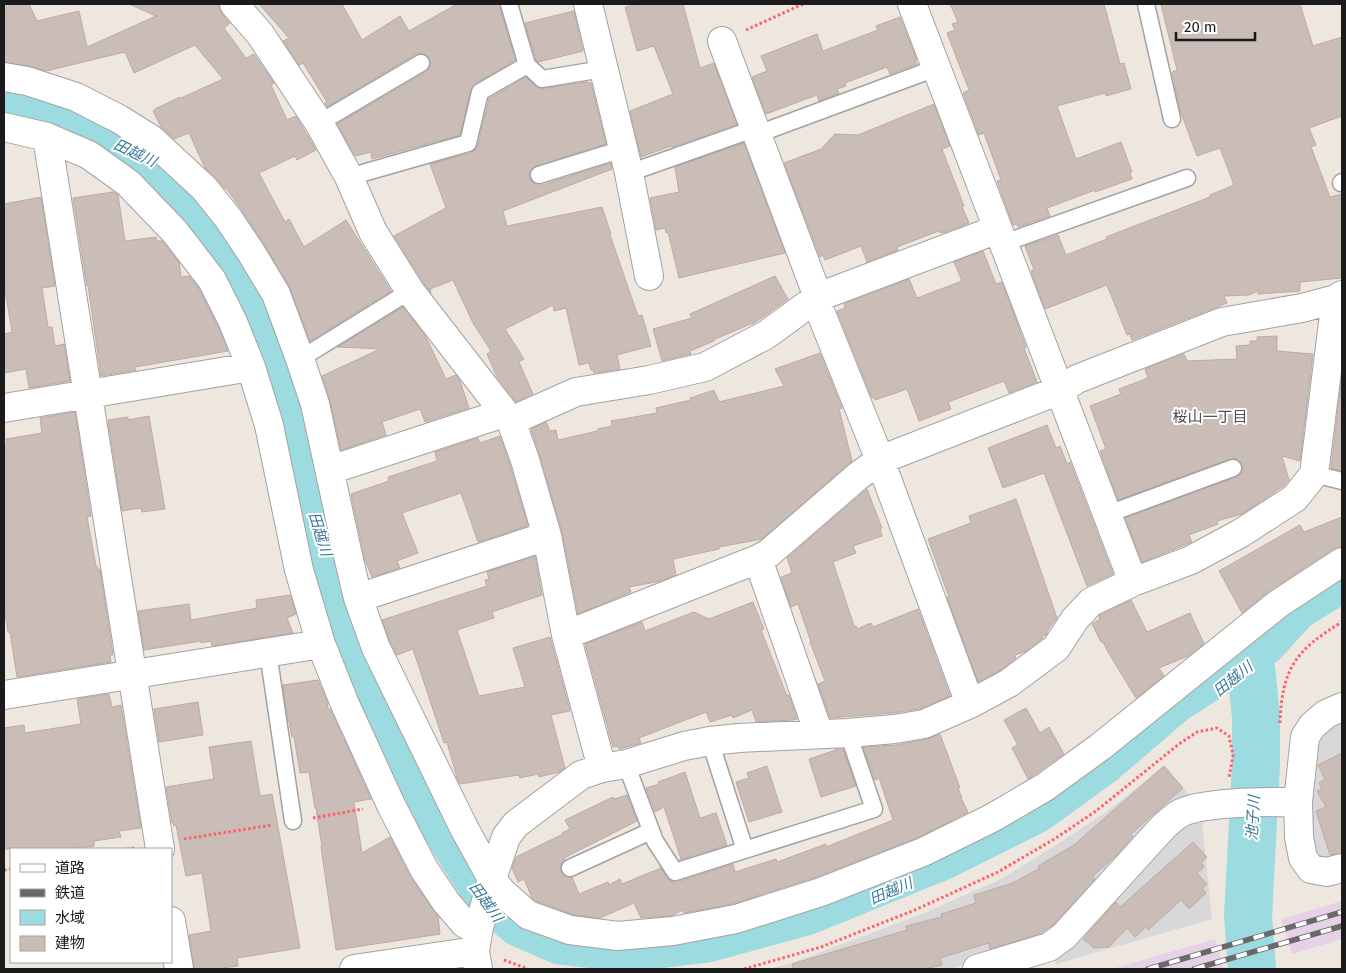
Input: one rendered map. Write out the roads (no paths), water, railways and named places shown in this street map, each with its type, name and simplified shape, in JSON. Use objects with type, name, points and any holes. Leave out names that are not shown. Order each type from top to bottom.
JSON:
[{"type":"street","points":[[234,4],[260,34],[319,123],[350,177],[373,232],[410,291],[508,417],[525,460],[547,536],[566,635],[614,766]]},
{"type":"street","points":[[588,4],[626,161],[649,276]]},
{"type":"street","points":[[912,4],[1133,582]]},
{"type":"street","points":[[722,41],[818,297],[820,311],[880,460],[970,704]]},
{"type":"street","points":[[4,77],[27,81],[76,97],[119,119],[151,139],[204,188],[228,218],[252,254],[276,294],[315,404],[348,560],[358,598],[376,648],[491,882],[528,915],[570,930],[618,936],[673,931],[736,919],[821,892],[923,852],[992,818],[1045,787],[1100,747],[1278,604],[1342,562]]},
{"type":"street","points":[[4,127],[47,137],[90,155],[128,183],[175,232],[212,280],[233,322],[251,367],[269,426],[299,570],[321,644],[344,702],[391,805],[424,869],[446,902],[464,923],[477,945]]},
{"type":"street","points":[[47,137],[160,846]]},
{"type":"street","points":[[330,470],[508,417],[576,392],[649,380],[705,366],[766,335],[818,297],[1001,236]]},
{"type":"street","points":[[477,945],[491,882],[506,837],[516,824],[581,775],[684,746],[710,741],[895,730],[924,724],[970,704],[1009,683],[1056,648],[1074,619],[1091,602],[1133,582],[1191,560],[1241,533],[1296,498],[1314,474],[1339,297],[1302,308],[1222,322],[1077,379],[1060,390],[880,460],[858,476],[769,553],[566,635]]},
{"type":"street","points":[[4,408],[251,367]]},
{"type":"street","points":[[358,598],[547,536]]},
{"type":"street","points":[[758,559],[819,734]]},
{"type":"street","points":[[4,695],[321,644]]},
{"type":"street","points":[[1342,707],[1326,714],[1312,726],[1305,737],[1286,802],[1299,837],[1303,858],[1311,869],[1327,872],[1342,868]]},
{"type":"street","points":[[976,969],[1049,947],[1064,936],[1164,826],[1180,813],[1203,807],[1231,804],[1286,802]]},
{"type":"street","points":[[172,927],[179,969]]},
{"type":"street","points":[[354,969],[477,945]]},
{"type":"lane","points":[[509,4],[527,65],[542,79],[603,69]]},
{"type":"lane","points":[[1146,4],[1172,119]]},
{"type":"lane","points":[[319,123],[421,63]]},
{"type":"lane","points":[[350,177],[468,143],[480,92],[527,65]]},
{"type":"lane","points":[[540,175],[626,161],[745,132],[758,134],[936,68]]},
{"type":"lane","points":[[1001,236],[1187,178]]},
{"type":"lane","points":[[300,359],[410,291]]},
{"type":"lane","points":[[1108,514],[1233,468]]},
{"type":"lane","points":[[1314,474],[1342,481]]},
{"type":"lane","points":[[268,652],[293,821]]},
{"type":"lane","points":[[614,766],[675,872],[874,810],[848,733]]},
{"type":"lane","points":[[710,741],[745,850]]},
{"type":"lane","points":[[570,868],[651,831]]},
{"type":"water","name":"田越川","points":[[4,89],[73,107],[121,132],[168,166],[207,208],[268,304],[288,358],[392,710],[429,790],[453,837],[509,915],[549,937],[604,947],[938,858],[1342,577],[1342,606],[1311,625],[1279,660],[1188,719],[1117,780],[1048,830],[952,878],[814,934],[712,962],[655,969],[598,969],[554,964],[506,943],[467,906],[423,837],[350,685],[321,604],[255,344],[235,294],[194,235],[167,203],[120,163],[65,128],[4,113]]},
{"type":"waterway","name":"池子川","points":[[1251,667],[1256,717],[1256,765],[1248,916],[1252,969]]},
{"type":"railway","points":[[1148,969],[1342,912]]},
{"type":"railway","points":[[1194,969],[1342,926]]},
{"type":"district","name":"桜山一丁目","points":[[1210,417]]}]
